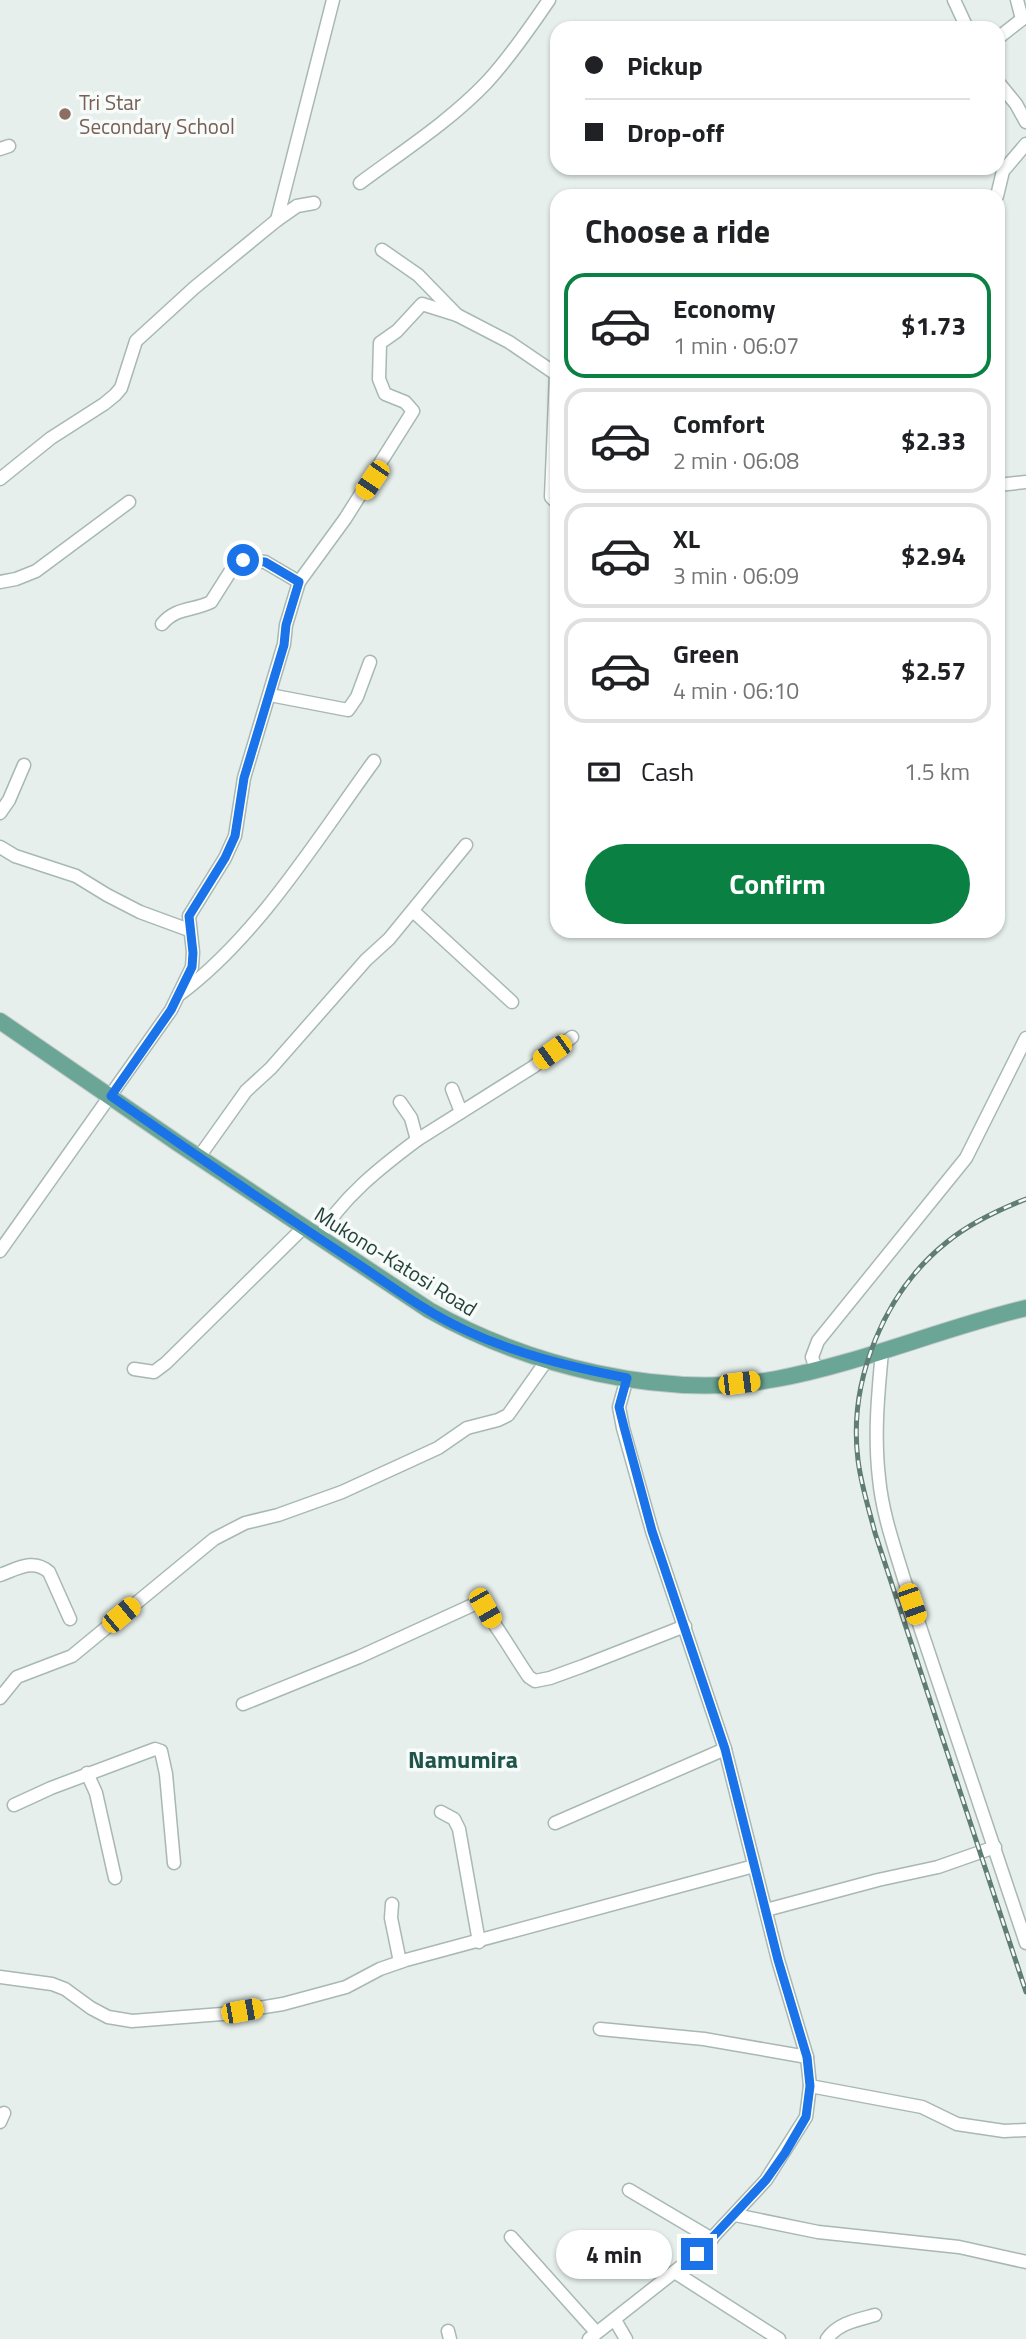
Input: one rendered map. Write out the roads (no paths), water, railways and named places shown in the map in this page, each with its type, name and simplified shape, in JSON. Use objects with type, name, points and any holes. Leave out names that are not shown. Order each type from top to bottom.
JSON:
[{"type":"main road","name":"Mukono-Katosi Road","points":[[0,1021],[303,1228],[429,1310],[464,1330],[547,1360],[627,1378],[705,1385],[776,1379],[882,1352],[1026,1308]]},
{"type":"street","points":[[276,220],[333,0]]},
{"type":"street","points":[[360,183],[398,158],[485,84],[520,42],[549,0]]},
{"type":"street","points":[[954,0],[964,21]]},
{"type":"street","points":[[1005,32],[1024,17],[1017,0]]},
{"type":"street","points":[[1005,91],[1026,122]]},
{"type":"street","points":[[1005,169],[1026,144]]},
{"type":"street","points":[[0,480],[51,438],[115,395],[121,388],[136,341],[194,288],[276,220],[297,206],[314,203]]},
{"type":"street","points":[[382,250],[418,275],[457,316]]},
{"type":"street","points":[[0,1251],[171,1010],[192,967],[189,916],[225,858],[235,836],[244,778],[270,695],[299,582],[359,500],[389,447],[407,425],[413,411],[405,402],[385,394],[379,379],[380,343],[397,331],[422,304],[457,316],[509,341],[550,370]]},
{"type":"street","points":[[1005,484],[1026,482]]},
{"type":"street","points":[[0,582],[36,571],[129,502]]},
{"type":"street","points":[[162,624],[179,610],[211,603],[230,572],[243,560],[265,562],[299,582]]},
{"type":"street","points":[[270,695],[348,710],[357,697],[370,662]]},
{"type":"street","points":[[177,996],[203,976],[239,940],[374,761]]},
{"type":"street","points":[[0,813],[9,800],[24,765]]},
{"type":"street","points":[[199,1157],[246,1091],[271,1068],[413,911],[466,845]]},
{"type":"street","points":[[0,847],[15,856],[76,876],[140,912],[189,930]]},
{"type":"street","points":[[413,911],[512,1002]]},
{"type":"street","points":[[319,1238],[329,1221],[365,1182],[417,1140],[533,1067],[572,1037]]},
{"type":"street","points":[[816,1369],[812,1357],[818,1341],[966,1158],[1022,1053],[1026,1038]]},
{"type":"street","points":[[452,1088],[461,1112]]},
{"type":"street","points":[[400,1102],[411,1118],[417,1140]]},
{"type":"street","points":[[134,1369],[154,1372],[166,1363],[303,1228]]},
{"type":"street","points":[[882,1352],[877,1429],[879,1479],[889,1528],[1026,1943]]},
{"type":"street","points":[[0,1698],[17,1676],[72,1656],[214,1539],[245,1523],[278,1515],[342,1492],[438,1448],[467,1428],[508,1415],[547,1360]]},
{"type":"street","points":[[511,2237],[593,2336],[676,2273],[712,2239],[766,2180],[806,2117],[810,2086],[807,2057],[778,1960],[725,1749],[652,1531],[624,1427],[619,1407],[627,1378]]},
{"type":"street","points":[[0,1575],[29,1564],[44,1567],[49,1572],[70,1619]]},
{"type":"street","points":[[243,1704],[359,1657],[477,1603],[485,1608],[503,1640],[529,1677],[535,1681],[583,1666],[685,1626]]},
{"type":"street","points":[[14,1805],[87,1773],[155,1749],[161,1751],[166,1774],[174,1863]]},
{"type":"street","points":[[555,1823],[725,1749]]},
{"type":"street","points":[[87,1773],[96,1793],[115,1878]]},
{"type":"street","points":[[441,1812],[454,1819],[459,1829],[478,1942]]},
{"type":"street","points":[[766,1910],[938,1867],[995,1847]]},
{"type":"street","points":[[0,1977],[65,1989],[108,2017],[132,2021],[222,2014],[283,2004],[346,1987],[400,1962],[754,1866]]},
{"type":"street","points":[[392,1904],[391,1919],[400,1962]]},
{"type":"street","points":[[600,2029],[704,2039],[807,2057]]},
{"type":"street","points":[[810,2086],[922,2107],[957,2124],[1004,2131],[1026,2130]]},
{"type":"street","points":[[629,2190],[712,2239]]},
{"type":"street","points":[[735,2215],[818,2232],[960,2247],[1026,2262]]},
{"type":"street","points":[[676,2273],[779,2339]]},
{"type":"street","points":[[827,2339],[832,2332],[848,2322],[875,2315]]},
{"type":"street","points":[[615,2320],[626,2339]]},
{"type":"railway","points":[[1026,1199],[956,1235],[925,1262],[905,1286],[875,1340],[865,1369],[856,1430],[859,1469],[875,1533],[1026,1992]]},
{"type":"place","name":"Tri Star Secondary School","points":[[65,114]]},
{"type":"district","name":"Namumira","points":[[463,1759]]}]
